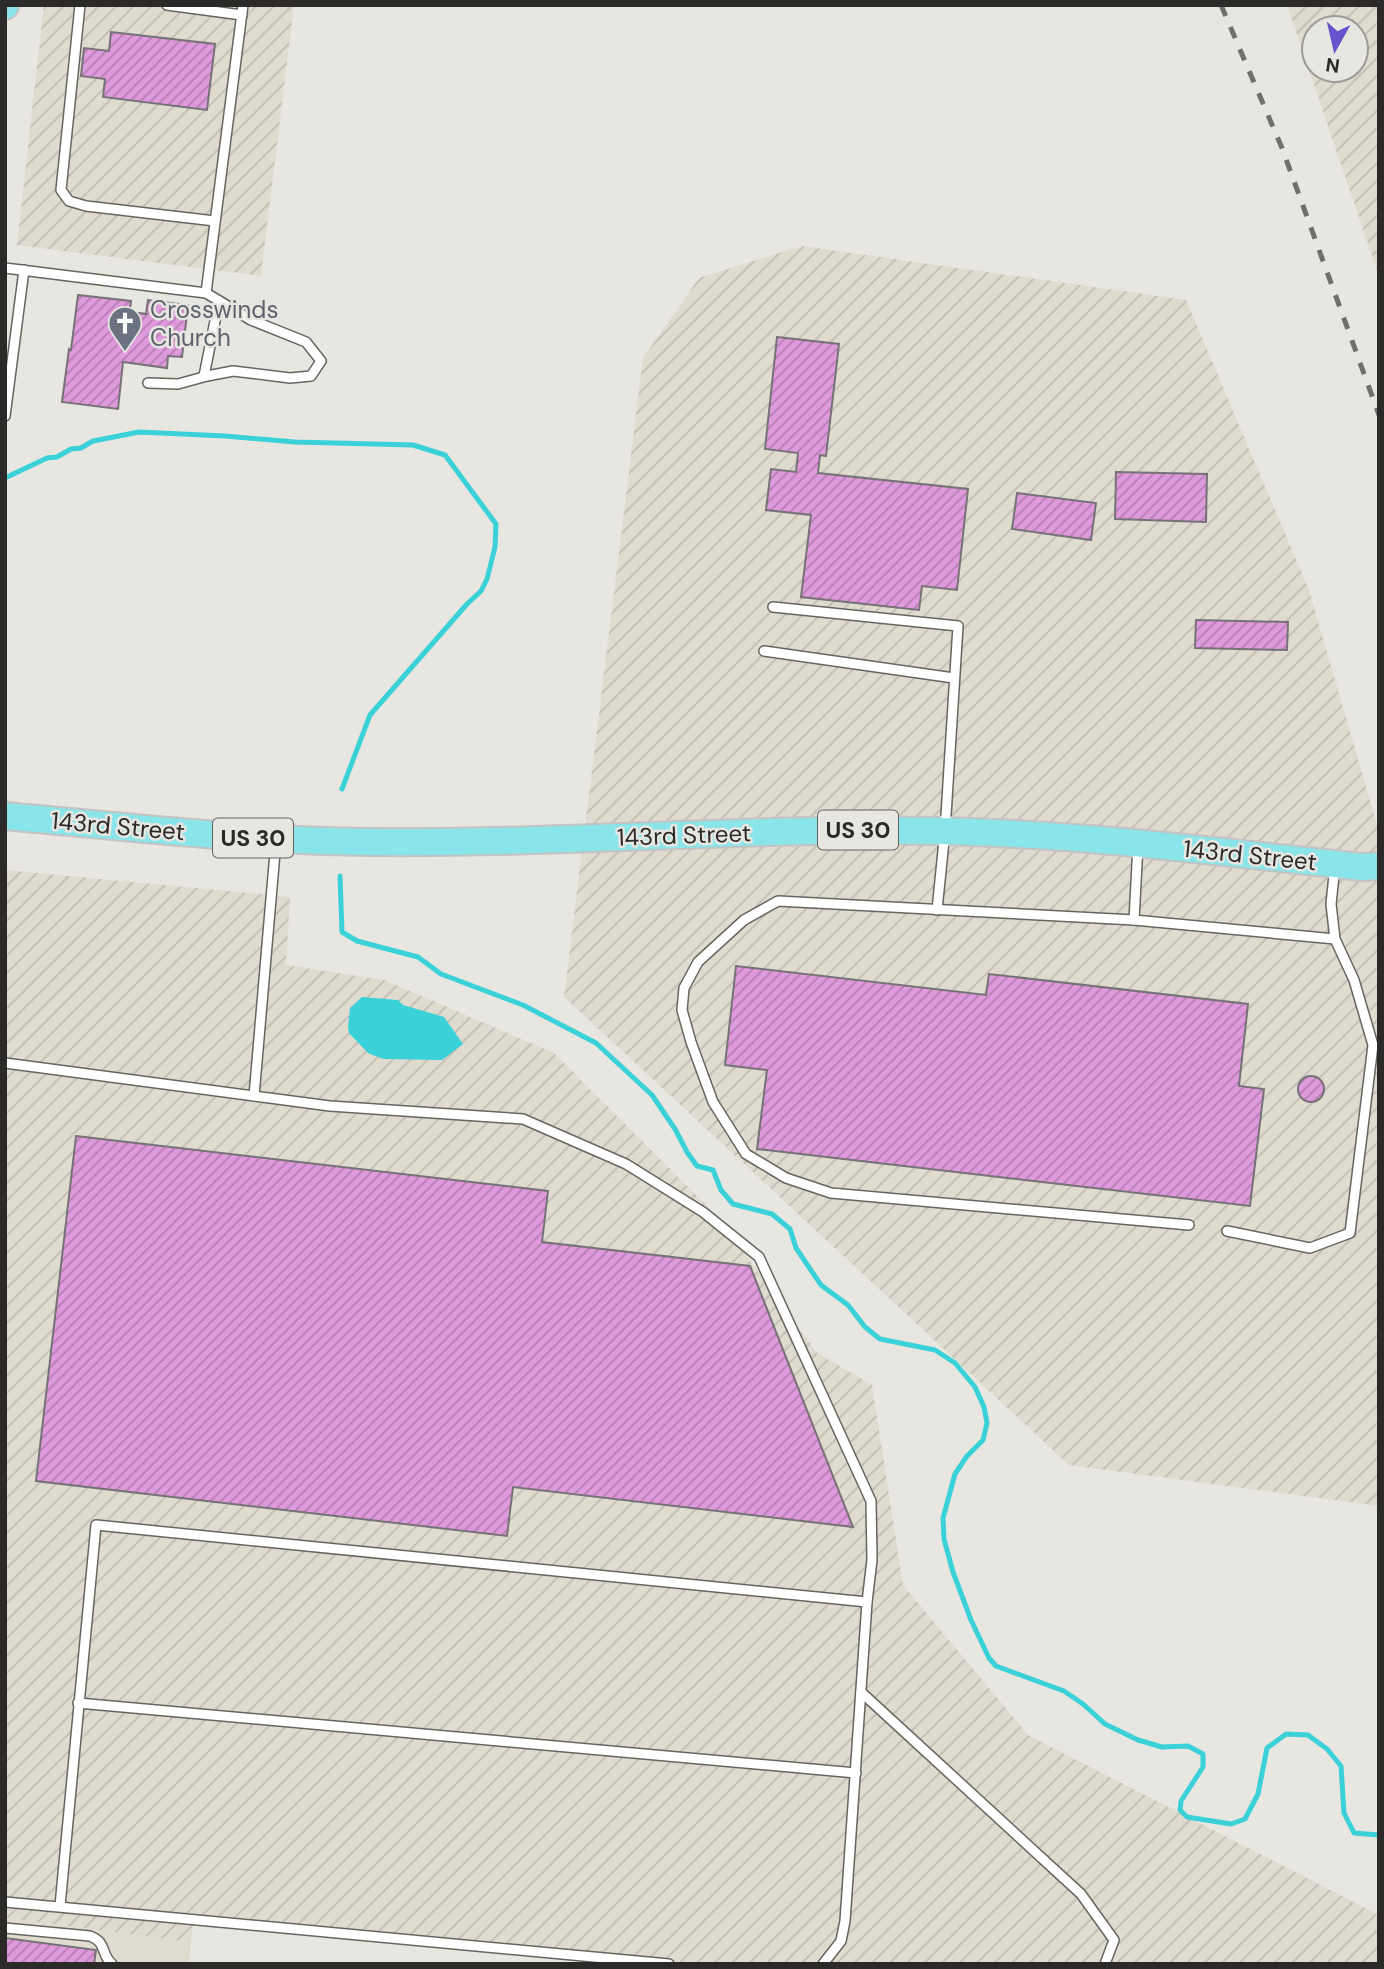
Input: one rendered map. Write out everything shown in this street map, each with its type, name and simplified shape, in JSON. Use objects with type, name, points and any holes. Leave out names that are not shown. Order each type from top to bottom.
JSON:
[{"type":"main road","name":"143rd Street","points":[[5,816],[276,840],[468,842],[833,831],[945,831],[1079,838],[1216,850],[1373,869]]},
{"type":"lane","points":[[80,5],[61,190],[69,201],[86,206],[215,221]]},
{"type":"lane","points":[[167,5],[242,10],[206,293]]},
{"type":"lane","points":[[5,268],[206,293],[251,320],[306,342],[321,361],[311,376],[290,378],[233,371],[177,384],[148,383]]},
{"type":"lane","points":[[5,416],[24,270]]},
{"type":"lane","points":[[204,376],[219,301]]},
{"type":"lane","points":[[773,607],[958,626],[945,831],[937,910]]},
{"type":"lane","points":[[764,651],[954,678]]},
{"type":"lane","points":[[254,1096],[276,840]]},
{"type":"lane","points":[[1134,920],[1138,844]]},
{"type":"lane","points":[[1227,1231],[1310,1248],[1350,1233],[1373,1045],[1354,980],[1335,939],[1331,904],[1335,864]]},
{"type":"lane","points":[[1189,1225],[831,1192],[786,1178],[746,1154],[713,1102],[682,1010],[684,988],[698,962],[744,920],[779,901],[1134,920],[1335,939]]},
{"type":"lane","points":[[5,1063],[330,1107],[523,1119],[626,1164],[704,1212],[759,1257],[871,1501],[872,1560],[845,1921],[841,1941],[822,1964]]},
{"type":"lane","points":[[60,1906],[96,1525],[867,1602]]},
{"type":"lane","points":[[861,1692],[1082,1894],[1114,1940],[1105,1964]]},
{"type":"lane","points":[[78,1703],[856,1773]]},
{"type":"lane","points":[[5,1902],[669,1964]]},
{"type":"lane","points":[[5,1928],[90,1936],[103,1946],[108,1962]]},
{"type":"shaded area","points":[[44,5],[294,5],[261,276],[17,245]]},
{"type":"shaded area","points":[[1287,5],[1379,5],[1379,276],[1314,84],[1370,84],[1370,14],[1300,14],[1300,43]]},
{"type":"shaded area","points":[[802,246],[1186,300],[1309,590],[1379,832],[1379,1506],[1069,1465],[564,997],[643,358],[699,278]]},
{"type":"shaded area","points":[[5,870],[290,897],[286,965],[384,980],[554,1053],[720,1219],[817,1353],[872,1385],[903,1585],[1028,1735],[1379,1915],[1379,1964],[705,1964],[194,1916],[191,1942],[5,1918]]},
{"type":"shaded area","points":[[5,1918],[191,1942],[189,1964],[5,1964]]},
{"type":"water","points":[[362,997],[398,1000],[403,1005],[444,1017],[463,1044],[442,1060],[383,1059],[368,1053],[349,1033],[348,1027],[350,1008]]},
{"type":"building","points":[[111,32],[215,44],[207,110],[103,97],[105,79],[81,76],[84,48],[109,51]]},
{"type":"building","name":"Crosswinds Church","points":[[78,295],[131,301],[127,334],[136,335],[139,313],[146,314],[148,300],[188,305],[182,357],[168,356],[167,368],[123,362],[118,409],[62,402]]},
{"type":"building","points":[[777,337],[839,344],[826,456],[820,455],[818,473],[968,489],[957,590],[922,586],[919,610],[801,597],[811,515],[766,510],[771,469],[796,472],[798,453],[765,449]]},
{"type":"building","points":[[1116,472],[1207,474],[1206,522],[1115,519]]},
{"type":"building","points":[[1017,493],[1096,503],[1091,540],[1012,529]]},
{"type":"building","points":[[1196,620],[1288,622],[1287,650],[1195,648]]},
{"type":"building","points":[[736,966],[986,995],[989,974],[1248,1004],[1239,1086],[1264,1089],[1250,1206],[757,1149],[767,1070],[725,1065]]},
{"type":"building","points":[[1311,1076],[1320,1080],[1324,1089],[1320,1098],[1311,1102],[1302,1098],[1298,1089],[1302,1080]]},
{"type":"building","points":[[76,1136],[548,1191],[542,1242],[750,1266],[853,1527],[513,1487],[507,1536],[36,1481]]},
{"type":"building","points":[[5,1938],[96,1950],[94,1964],[5,1964]]},
{"type":"waterway","points":[[5,478],[47,458],[57,457],[93,441],[139,432],[295,442],[413,445],[445,455],[496,524],[495,547],[487,579],[481,591],[370,715],[342,789]]},
{"type":"waterway","points":[[340,876],[342,932],[357,941],[418,957],[441,974],[523,1005],[596,1043],[652,1095],[697,1166],[713,1170],[721,1190],[733,1204],[772,1214],[790,1229],[796,1248],[821,1285],[848,1305],[865,1327],[880,1339],[935,1350],[955,1363],[975,1387],[984,1407],[987,1423],[983,1440],[967,1456],[955,1474],[943,1518],[944,1539],[971,1620],[989,1658],[996,1666],[1064,1691],[1105,1724],[1138,1740],[1162,1747],[1188,1746],[1203,1754],[1203,1767],[1181,1801],[1180,1810],[1187,1817],[1231,1824],[1245,1819],[1258,1794],[1267,1748],[1286,1734],[1308,1735],[1327,1749],[1341,1766],[1344,1813],[1354,1833],[1379,1835]]},
{"type":"railway","points":[[1221,5],[1282,148],[1379,415]]},
{"type":"place","name":"Crosswinds Church","points":[[125,353]]}]
